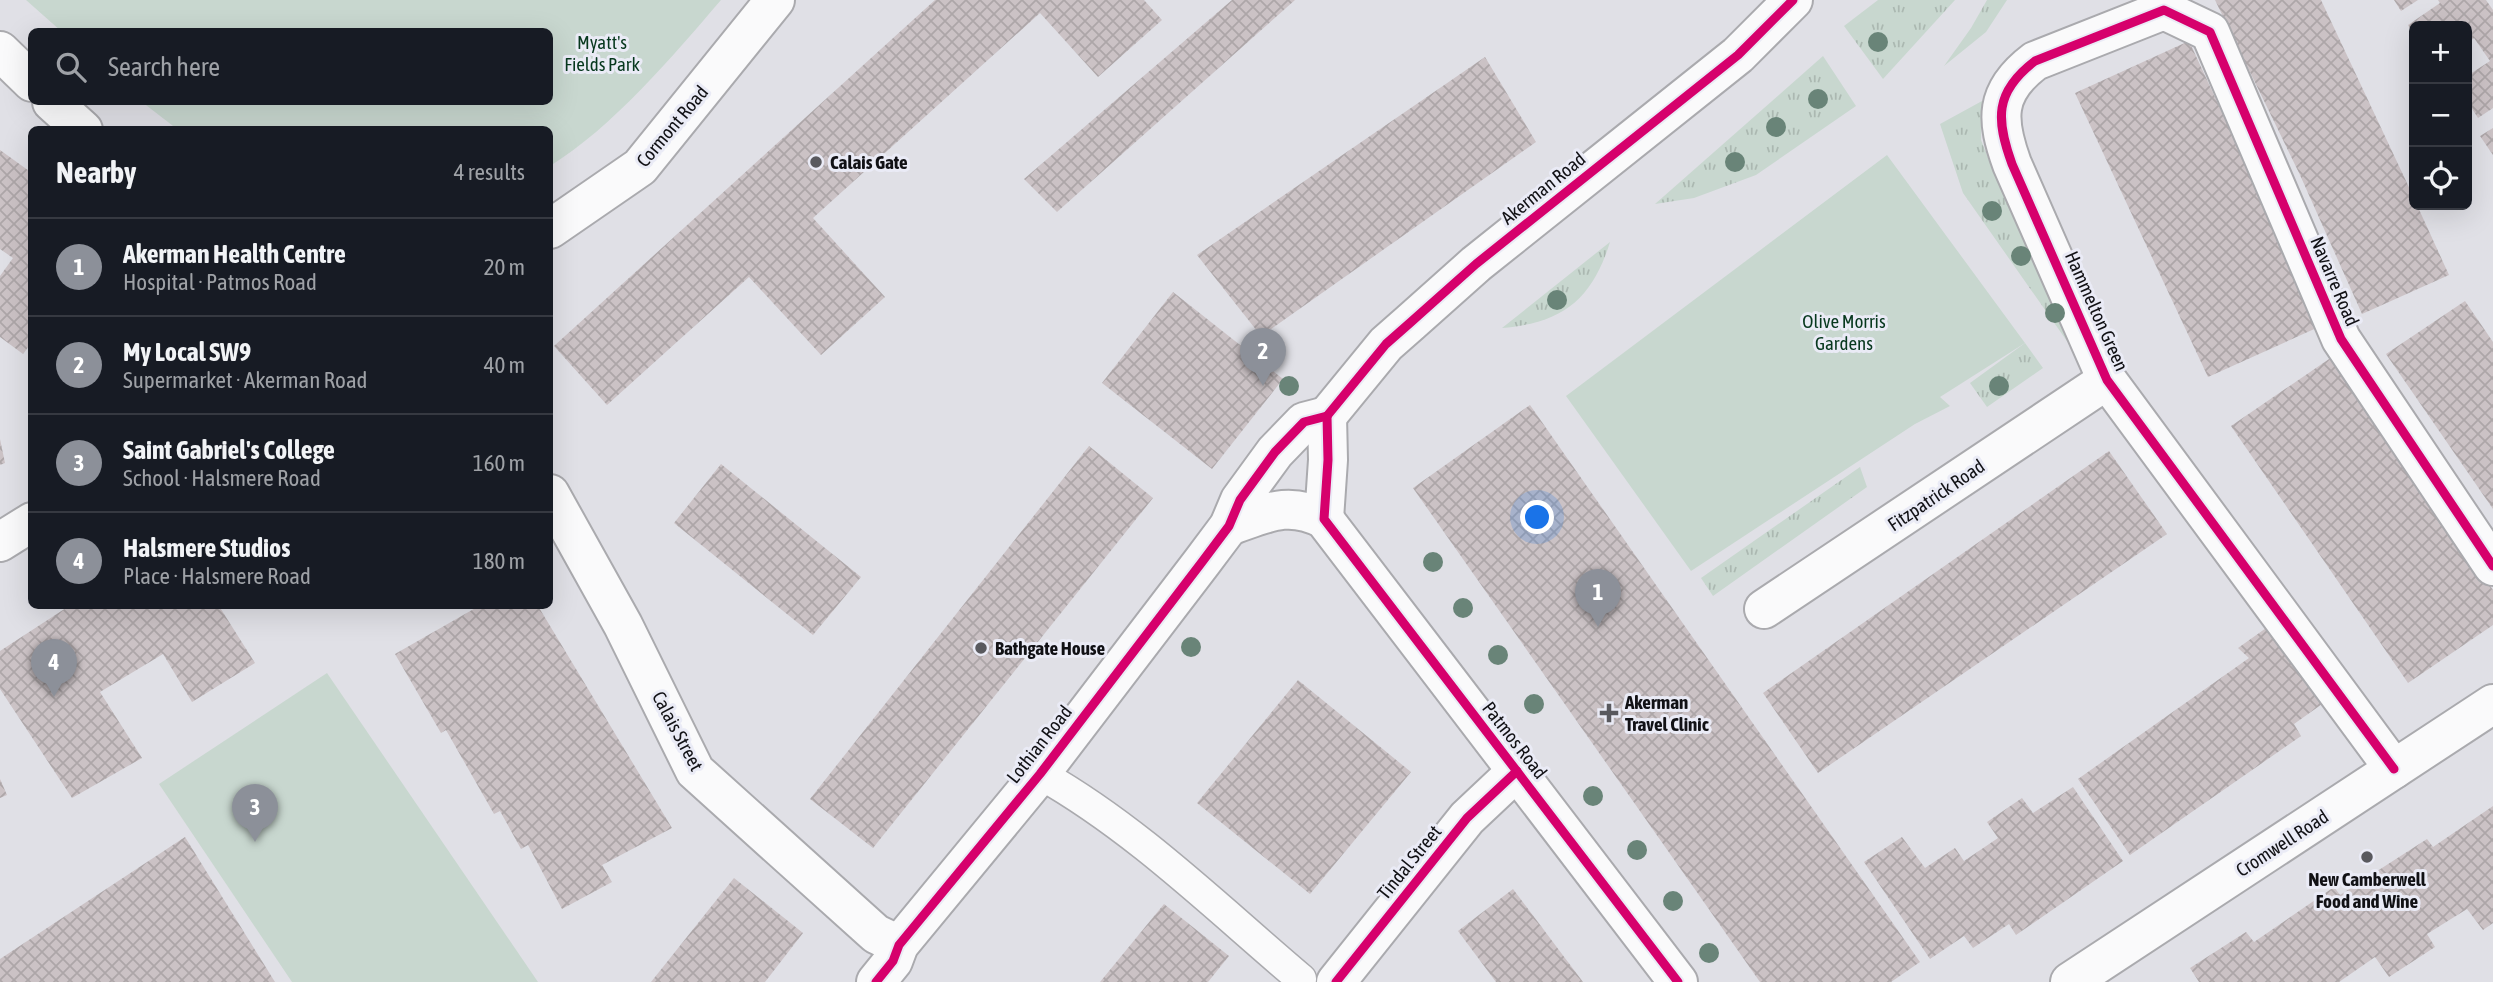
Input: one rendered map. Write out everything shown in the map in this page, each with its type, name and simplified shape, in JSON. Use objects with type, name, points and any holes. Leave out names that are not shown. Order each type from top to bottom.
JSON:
[{"type":"street","name":"Cormont Road","points":[[553,227],[640,167],[775,0]]},
{"type":"street","name":"Akerman Road","points":[[1327,416],[1386,344],[1420,313],[1476,264],[1738,55],[1793,0]]},
{"type":"street","name":"Hammelton Green","points":[[2164,10],[2035,61],[2020,73],[2005,98],[2000,116],[2001,135],[2107,380],[2395,769]]},
{"type":"street","name":"Navarre Road","points":[[2164,10],[2210,32],[2341,339],[2493,566]]},
{"type":"street","points":[[0,51],[28,78]]},
{"type":"street","points":[[55,105],[79,126]]},
{"type":"street","name":"Fitzpatrick Road","points":[[1764,609],[2107,380]]},
{"type":"street","points":[[1229,526],[1291,508],[1310,512],[1324,519],[1328,460],[1327,416]]},
{"type":"street","name":"Lothian Road","points":[[876,982],[893,961],[899,945],[1040,774],[1229,526],[1240,500],[1275,452],[1304,422],[1327,416]]},
{"type":"street","name":"Calais Street","points":[[553,499],[623,625],[695,771],[876,934],[899,945]]},
{"type":"street","name":"Patmos Road","points":[[1324,519],[1678,982]]},
{"type":"street","points":[[0,542],[28,524]]},
{"type":"street","name":"Cromwell Road","points":[[2070,982],[2493,704]]},
{"type":"street","name":"Tindal Street","points":[[1319,980],[1467,818],[1517,771]]},
{"type":"lane","points":[[1040,774],[1084,801],[1319,980]]},
{"type":"green space","name":"Myatt's Fields Park","points":[[26,0],[721,0],[641,90],[596,132],[553,164],[553,126],[173,126],[146,105],[553,105],[553,28],[58,28]]},
{"type":"green space","points":[[1878,0],[1955,0],[1883,79],[1844,26]]},
{"type":"green space","points":[[1987,0],[2007,0],[1986,32],[1944,66],[1971,28]]},
{"type":"green space","points":[[1823,56],[1856,106],[1756,175],[1694,198],[1655,204]]},
{"type":"green space","points":[[1982,101],[1981,140],[1998,183],[2069,334],[2069,344],[1963,193],[1940,124]]},
{"type":"green space","name":"Olive Morris Gardens","points":[[1887,155],[2025,343],[1940,397],[1950,406],[1915,424],[1691,571],[1566,396]]},
{"type":"green space","points":[[1610,242],[1594,279],[1572,305],[1542,321],[1502,328]]},
{"type":"green space","points":[[2025,343],[2043,368],[1987,407],[1970,383]]},
{"type":"green space","points":[[1860,467],[1867,487],[1713,596],[1701,578]]},
{"type":"green space","points":[[327,673],[538,982],[292,982],[159,784]]},
{"type":"building","name":"Calais Gate","points":[[935,0],[1144,0],[1162,20],[1098,77],[1040,13],[813,218],[885,297],[821,355],[749,277],[607,405],[554,346]]},
{"type":"building","points":[[1232,0],[1295,0],[1057,212],[1024,179]]},
{"type":"building","points":[[2215,0],[2321,0],[2409,187],[2409,210],[2419,210],[2449,275],[2362,314],[2300,175]]},
{"type":"building","points":[[2394,0],[2418,0],[2401,11]]},
{"type":"building","points":[[2438,0],[2486,0],[2493,10],[2493,108],[2478,118],[2472,109],[2472,73],[2490,61],[2474,38],[2472,40],[2472,21],[2414,21],[2440,3]]},
{"type":"building","points":[[2189,41],[2321,326],[2208,377],[2075,93]]},
{"type":"building","points":[[1485,57],[1536,142],[1261,336],[1197,255]]},
{"type":"building","points":[[2493,128],[2493,155],[2480,136]]},
{"type":"building","points":[[0,150],[28,170],[28,347],[23,354],[0,337],[0,276],[13,258],[0,249]]},
{"type":"building","points":[[1173,292],[1283,379],[1212,469],[1102,383]]},
{"type":"building","points":[[2465,301],[2493,342],[2493,509],[2386,354]]},
{"type":"building","points":[[2332,357],[2493,590],[2493,625],[2408,683],[2231,426]]},
{"type":"building","points":[[1530,405],[1920,962],[1891,982],[1760,982],[1413,488]]},
{"type":"building","points":[[0,439],[5,463],[0,465]]},
{"type":"building","name":"Bathgate House","points":[[1089,446],[1153,498],[873,848],[810,799]]},
{"type":"building","points":[[2109,451],[2167,534],[1818,773],[1763,693]]},
{"type":"building","points":[[721,464],[861,577],[813,635],[674,523]]},
{"type":"building","points":[[64,609],[221,609],[255,663],[192,702],[163,654],[100,692],[142,758],[72,798],[0,689],[0,651]]},
{"type":"building","points":[[474,609],[540,609],[672,828],[602,865],[612,882],[562,909],[528,845],[521,849],[500,811],[494,814],[446,730],[441,733],[395,654]]},
{"type":"building","points":[[2276,621],[2332,697],[2294,724],[2301,736],[2130,855],[2078,779],[2249,658],[2238,648]]},
{"type":"building","points":[[1298,680],[1411,772],[1310,894],[1197,803]]},
{"type":"building","points":[[0,779],[7,795],[0,798]]},
{"type":"building","points":[[2073,787],[2123,861],[2016,935],[2009,924],[1973,948],[1964,936],[1930,959],[1864,862],[1902,837],[1925,868],[1955,848],[1964,861],[1998,838],[1987,822],[2022,798],[2033,813]]},
{"type":"building","points":[[2493,806],[2493,923],[2483,930],[2467,909],[2427,934],[2435,947],[2389,977],[2375,957],[2339,982],[2199,982],[2190,968],[2246,932],[2254,942],[2334,887],[2340,895],[2427,839],[2433,847]]},
{"type":"building","points":[[185,837],[275,982],[0,982],[0,959]]},
{"type":"building","points":[[734,878],[803,933],[765,982],[651,982]]},
{"type":"building","points":[[1513,889],[1583,982],[1496,982],[1458,931]]},
{"type":"building","points":[[1164,904],[1229,956],[1208,982],[1100,982]]},
{"type":"cycle path","points":[[1327,416],[1386,344],[1476,264],[1738,55],[1793,0]]},
{"type":"cycle path","points":[[2394,769],[2107,380],[2012,164],[2003,134],[2001,120],[2005,96],[2022,73],[2035,61],[2164,10],[2210,32],[2341,339],[2493,566]]},
{"type":"cycle path","points":[[1327,416],[1328,460],[1324,519],[1678,982]]},
{"type":"cycle path","points":[[876,982],[893,961],[899,945],[1040,774],[1202,562],[1229,526],[1240,500],[1275,452],[1304,422],[1327,416]]},
{"type":"cycle path","points":[[1336,982],[1467,818],[1517,771]]},
{"type":"place","name":"Calais Gate","points":[[816,162]]},
{"type":"place","name":"My Local SW9","points":[[1263,386]]},
{"type":"place","name":"Akerman Health Centre","points":[[1598,627]]},
{"type":"place","name":"Bathgate House","points":[[981,648]]},
{"type":"place","name":"Halsmere Studios","points":[[54,697]]},
{"type":"place","name":"Akerman Travel Clinic","points":[[1609,713]]},
{"type":"place","name":"Saint Gabriel's College","points":[[255,842]]},
{"type":"place","name":"New Camberwell Food and Wine","points":[[2367,857]]}]
